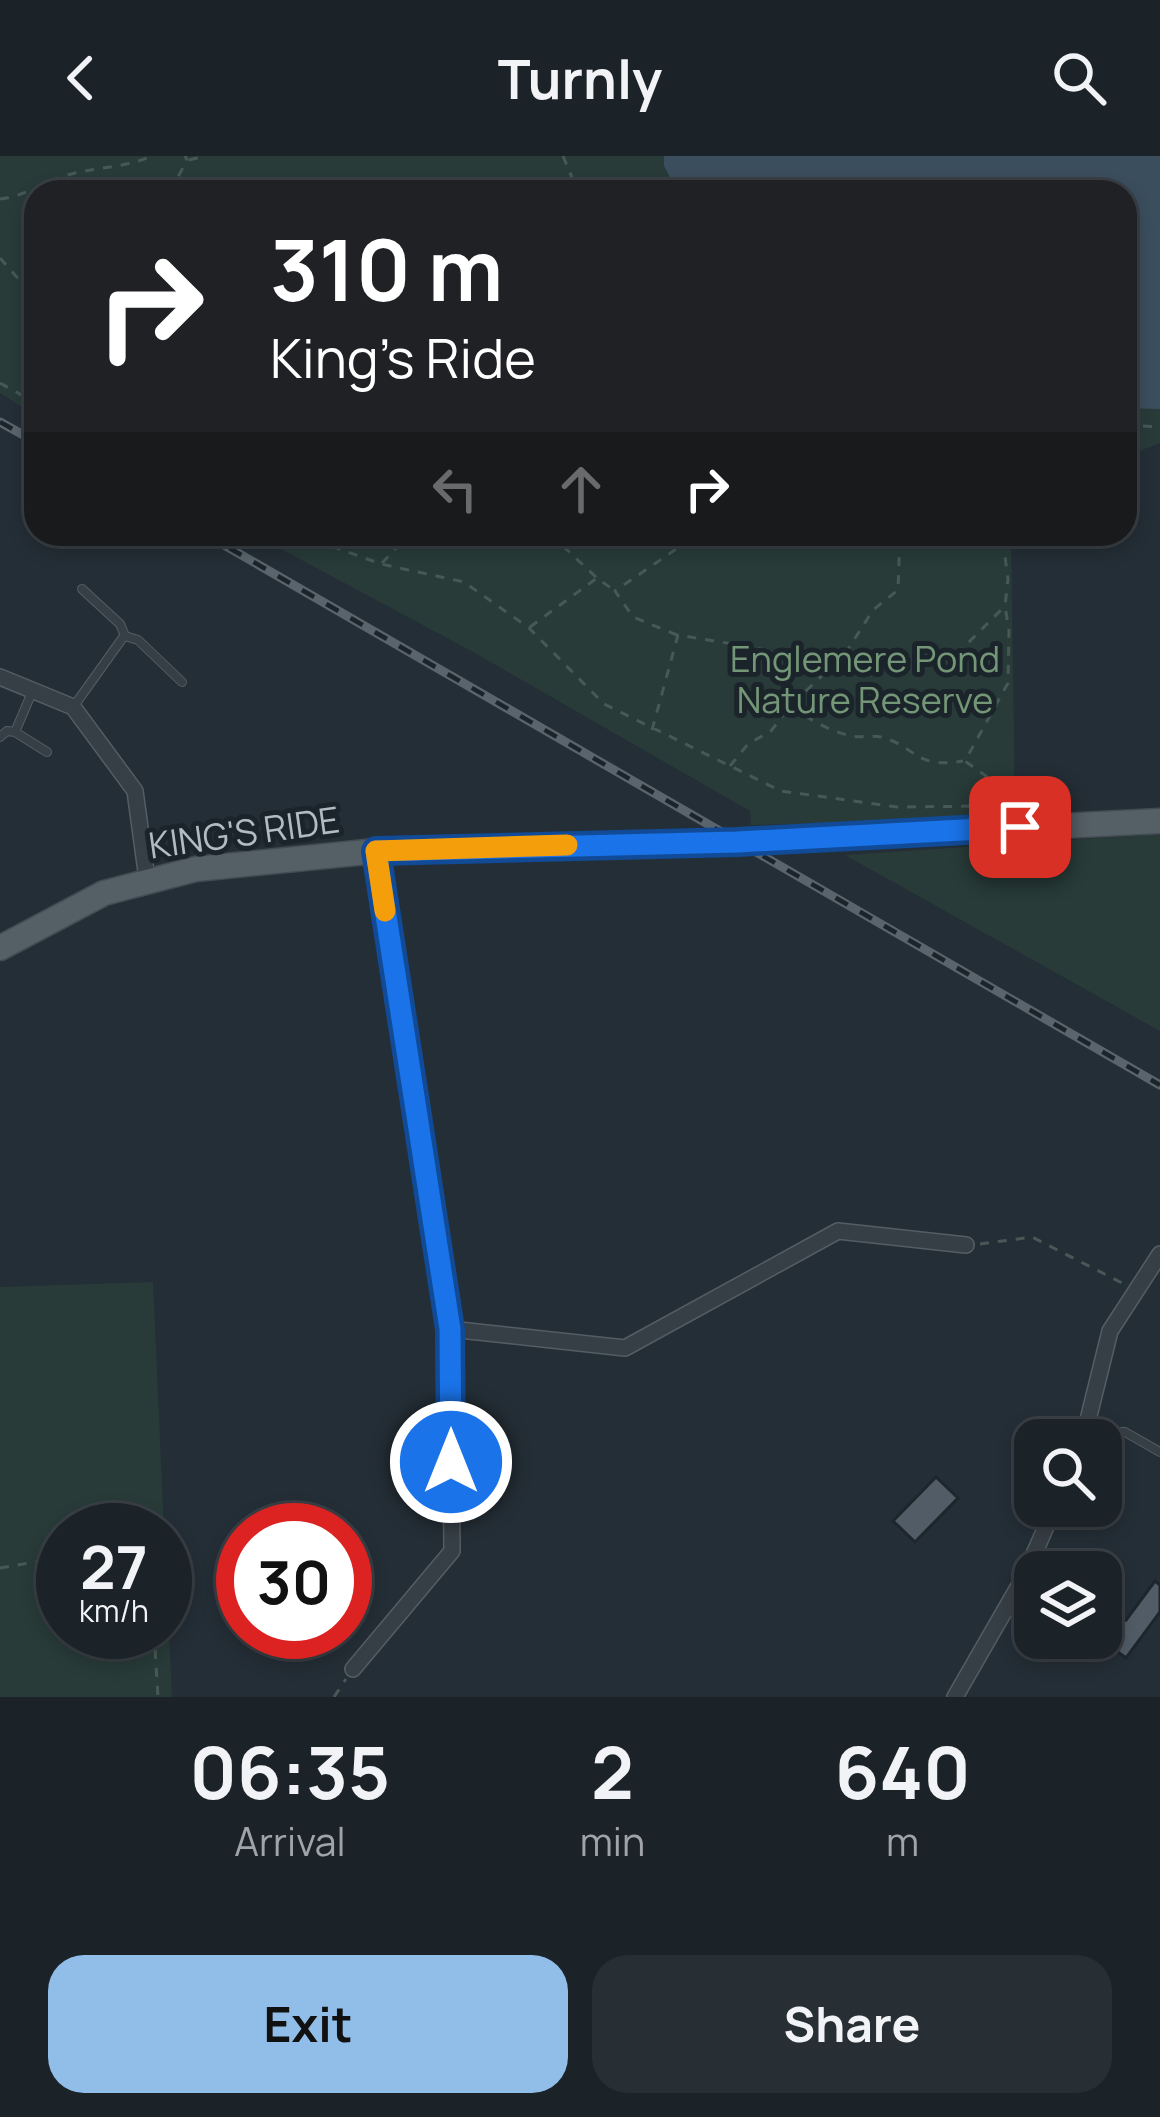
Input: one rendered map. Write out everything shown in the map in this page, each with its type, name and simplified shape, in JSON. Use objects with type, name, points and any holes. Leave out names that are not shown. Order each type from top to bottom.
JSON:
[{"type":"main road","name":"KING'S RIDE","points":[[0,947],[82,902],[147,879],[196,869],[376,851],[705,843],[1160,821]]},
{"type":"street","points":[[0,677],[73,707],[135,790],[147,879]]},
{"type":"street","points":[[353,1670],[452,1551],[450,1329],[376,851]]},
{"type":"street","points":[[450,1329],[625,1348],[838,1231],[966,1246]]},
{"type":"street","points":[[1089,1419],[1110,1331],[1160,1254]]},
{"type":"street","points":[[955,1697],[1024,1577],[1045,1527]]},
{"type":"lane","points":[[82,589],[120,624],[124,635]]},
{"type":"lane","points":[[124,635],[138,640],[182,682]]},
{"type":"lane","points":[[73,707],[124,635]]},
{"type":"lane","points":[[16,732],[34,688]]},
{"type":"lane","points":[[0,737],[7,730],[16,732],[47,752]]},
{"type":"lane","points":[[1122,1432],[1160,1452]]},
{"type":"path","points":[[56,180],[73,173],[124,167],[152,156]]},
{"type":"path","points":[[186,158],[205,156]]},
{"type":"path","points":[[0,258],[24,288]]},
{"type":"path","points":[[338,546],[381,564],[464,582],[529,628],[604,704],[781,791],[897,807],[987,806],[986,776],[965,760],[945,764],[917,759],[896,743],[877,736],[854,737],[790,706]]},
{"type":"path","points":[[381,564],[398,546]]},
{"type":"path","points":[[563,546],[615,592],[633,616],[678,635],[812,657],[845,654],[888,659],[959,652],[1005,606]]},
{"type":"path","points":[[663,546],[679,547]]},
{"type":"path","points":[[730,766],[845,654],[873,610],[898,590],[901,546]]},
{"type":"path","points":[[965,760],[1008,683],[1010,631],[1004,546]]},
{"type":"path","points":[[615,592],[679,547]]},
{"type":"path","points":[[529,628],[597,578]]},
{"type":"path","points":[[652,730],[678,635]]},
{"type":"path","points":[[966,1246],[1032,1237],[1088,1262],[1136,1291]]},
{"type":"path","points":[[0,1568],[36,1562]]},
{"type":"path","points":[[156,1659],[158,1697]]},
{"type":"path","points":[[334,1697],[353,1670]]},
{"type":"green space","points":[[0,156],[1160,156],[1160,443],[1137,452],[1137,180],[24,180],[24,408],[0,393]]},
{"type":"green space","name":"Englemere Pond Nature Reserve","points":[[275,546],[1011,546],[1015,810],[1019,818],[751,825],[750,811],[473,652]]},
{"type":"green space","points":[[1160,834],[1160,1031],[845,855]]},
{"type":"green space","points":[[153,1282],[163,1503],[36,1503],[36,1659],[170,1659],[172,1697],[0,1697],[0,1287]]},
{"type":"water","points":[[664,156],[1160,156],[1160,409],[1137,408],[1137,180],[672,180]]},
{"type":"building","points":[[936,1477],[958,1498],[915,1542],[893,1521]]},
{"type":"building","points":[[1155,1581],[1160,1585],[1160,1612],[1126,1658],[1122,1655],[1122,1617],[1126,1620]]},
{"type":"railway","points":[[0,422],[24,435]]},
{"type":"railway","points":[[226,546],[1160,1085]]},
{"type":"slow traffic","points":[[385,911],[376,851],[567,845]]},
{"type":"route","points":[[451,1462],[450,1329],[376,851],[737,842],[1020,827]]}]
